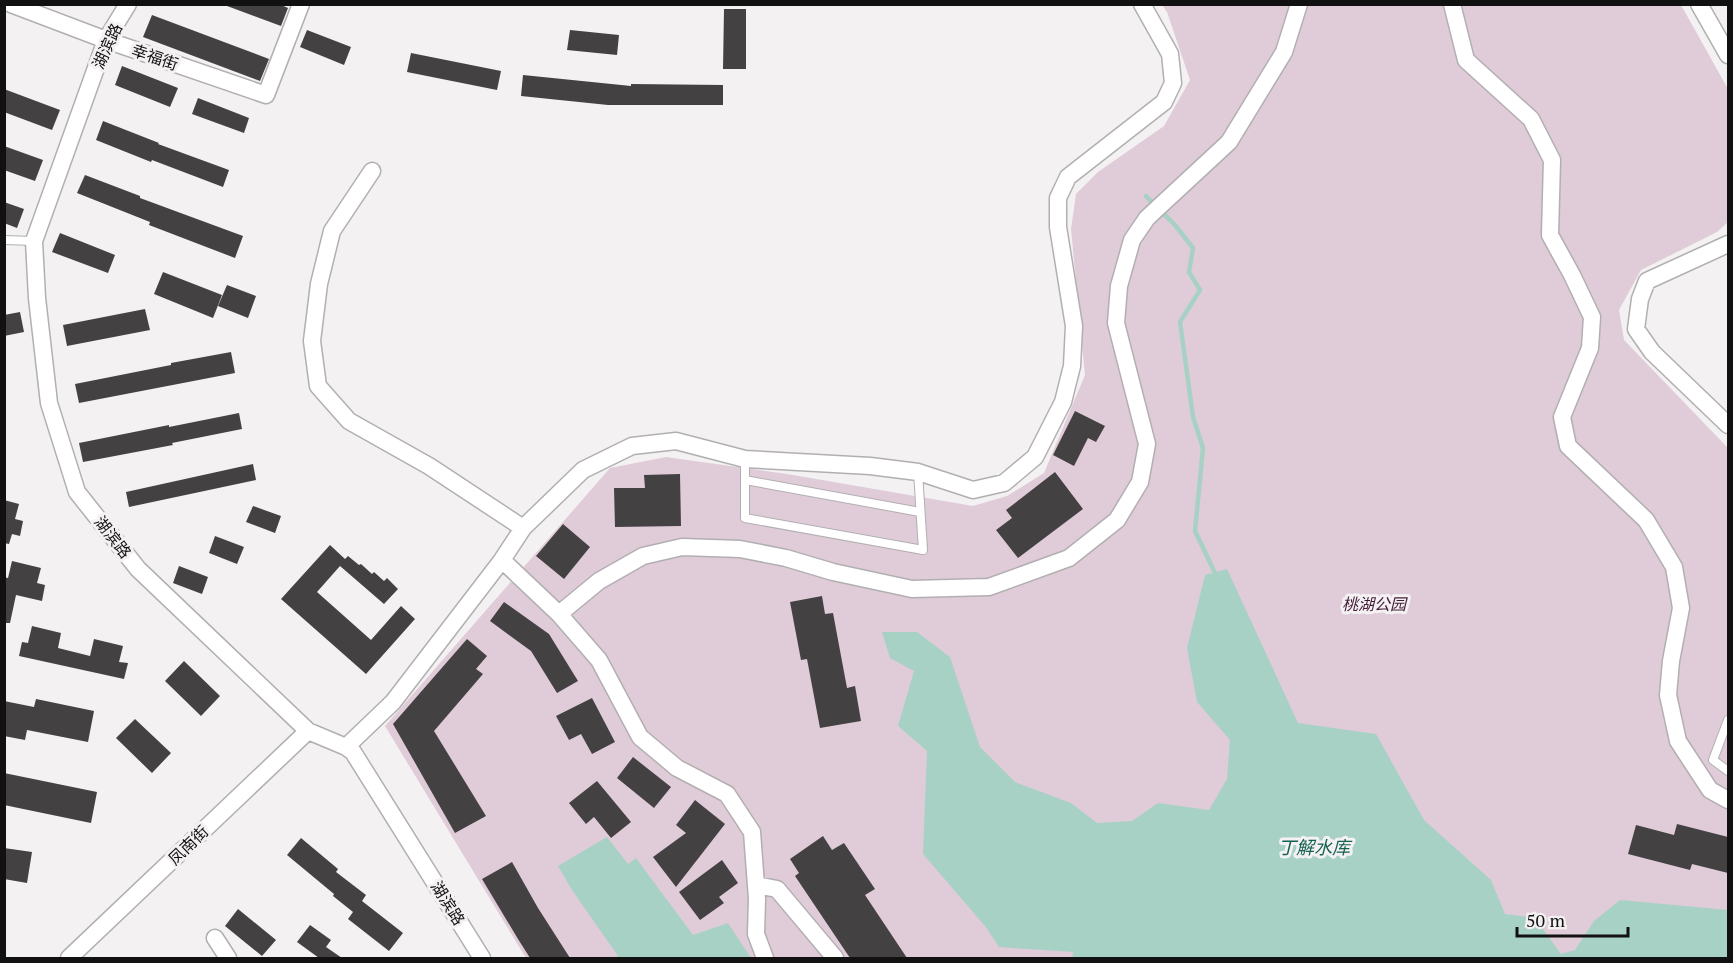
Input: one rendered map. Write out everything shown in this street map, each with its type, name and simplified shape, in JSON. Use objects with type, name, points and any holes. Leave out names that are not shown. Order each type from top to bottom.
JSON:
[{"type":"street","name":"幸福街","points":[[11,4],[106,40],[266,95],[301,4]]},
{"type":"street","name":"湖滨路","points":[[128,4],[106,40],[34,241],[37,298],[49,403],[78,492],[138,569],[308,731],[353,752],[482,958]]},
{"type":"street","points":[[346,747],[393,702],[502,560],[523,528],[584,470],[632,446],[676,441],[745,459],[870,466],[918,472],[973,490],[1004,483],[1035,457],[1063,402],[1071,366],[1074,327],[1058,227],[1058,198],[1068,177],[1164,102],[1173,83],[1170,54],[1142,4]]},
{"type":"street","points":[[559,614],[599,581],[643,556],[682,547],[740,549],[912,589],[989,587],[1069,558],[1118,520],[1140,482],[1147,444],[1116,323],[1119,286],[1132,240],[1147,218],[1229,142],[1284,52],[1299,4]]},
{"type":"street","points":[[1452,4],[1466,60],[1531,119],[1552,160],[1550,235],[1592,317],[1590,348],[1562,417],[1568,446],[1646,520],[1674,567],[1681,608],[1671,660],[1668,694],[1678,741],[1710,789],[1728,800]]},
{"type":"street","points":[[1699,4],[1728,55]]},
{"type":"street","points":[[372,171],[332,231],[319,284],[312,341],[318,386],[349,421],[429,466],[523,528]]},
{"type":"street","points":[[1728,244],[1647,281],[1640,299],[1636,329],[1652,352],[1728,425]]},
{"type":"street","points":[[502,560],[559,614],[599,660],[639,737],[678,768],[727,794],[752,832],[756,885],[756,934],[765,958]]},
{"type":"street","name":"凤南街","points":[[69,958],[308,731]]},
{"type":"street","points":[[756,885],[777,889],[835,958]]},
{"type":"street","points":[[215,938],[228,958]]},
{"type":"lane","points":[[4,240],[34,241]]},
{"type":"lane","points":[[745,459],[745,518],[922,550],[918,472]]},
{"type":"lane","points":[[745,480],[920,512]]},
{"type":"lane","points":[[1728,720],[1713,760],[1728,771]]},
{"type":"green space","name":"桃湖公园","points":[[1162,5],[1681,5],[1728,89],[1728,222],[1717,232],[1641,270],[1619,310],[1624,340],[1728,448],[1728,958],[526,958],[385,726],[610,468],[666,457],[787,474],[973,506],[1007,496],[1044,473],[1085,375],[1071,229],[1076,194],[1098,172],[1164,126],[1190,80],[1167,12]]},
{"type":"water","name":"丁解水库","points":[[1227,569],[1298,723],[1376,734],[1424,820],[1491,880],[1505,914],[1535,918],[1561,954],[1575,950],[1594,921],[1620,900],[1728,910],[1728,958],[1072,958],[1073,952],[999,947],[985,926],[923,854],[927,751],[898,726],[914,671],[890,658],[882,632],[917,632],[950,657],[980,747],[1015,782],[1071,803],[1097,823],[1132,821],[1158,803],[1209,810],[1227,779],[1230,740],[1197,702],[1187,648],[1205,575]]},
{"type":"water","points":[[607,837],[628,864],[636,858],[693,935],[728,923],[751,958],[614,958],[618,956],[558,866]]},
{"type":"building","points":[[227,4],[279,4],[288,8],[281,26],[227,6]]},
{"type":"building","points":[[724,9],[746,9],[746,69],[723,69]]},
{"type":"building","points":[[152,15],[269,59],[260,81],[143,37]]},
{"type":"building","points":[[307,30],[351,47],[344,65],[300,47]]},
{"type":"building","points":[[570,30],[619,35],[617,55],[567,50]]},
{"type":"building","points":[[411,53],[501,71],[497,90],[407,72]]},
{"type":"building","points":[[122,66],[178,88],[170,107],[115,85]]},
{"type":"building","points":[[523,75],[631,86],[631,84],[723,85],[723,105],[608,105],[521,96]]},
{"type":"building","points":[[4,89],[60,110],[52,130],[4,112]]},
{"type":"building","points":[[198,98],[249,118],[244,133],[192,114]]},
{"type":"building","points":[[103,121],[229,170],[223,187],[96,140]]},
{"type":"building","points":[[4,146],[43,160],[35,181],[4,170]]},
{"type":"building","points":[[85,175],[243,236],[235,258],[149,225],[150,222],[77,193]]},
{"type":"building","points":[[4,202],[24,209],[17,228],[4,223]]},
{"type":"building","points":[[60,233],[115,255],[108,273],[52,252]]},
{"type":"building","points":[[163,272],[222,295],[213,318],[154,294]]},
{"type":"building","points":[[227,285],[256,296],[248,318],[218,306]]},
{"type":"building","points":[[145,309],[150,330],[67,346],[63,325]]},
{"type":"building","points":[[20,312],[24,332],[4,336],[4,315]]},
{"type":"building","points":[[231,352],[235,373],[79,403],[75,384]]},
{"type":"building","points":[[1075,411],[1105,426],[1096,442],[1088,438],[1074,466],[1053,455]]},
{"type":"building","points":[[239,413],[242,429],[83,462],[79,443]]},
{"type":"building","points":[[253,464],[256,480],[129,507],[126,492]]},
{"type":"building","points":[[1055,472],[1083,509],[1018,558],[996,530],[1012,518],[1006,510]]},
{"type":"building","points":[[680,474],[681,526],[615,527],[614,488],[645,488],[644,475]]},
{"type":"building","points":[[4,500],[19,504],[15,519],[23,521],[20,536],[12,534],[9,544],[4,543]]},
{"type":"building","points":[[253,506],[281,516],[275,533],[246,522]]},
{"type":"building","points":[[563,524],[590,547],[564,579],[536,556]]},
{"type":"building","points":[[215,536],[244,547],[237,564],[209,553]]},
{"type":"building","points":[[330,545],[345,559],[348,556],[384,581],[387,578],[398,589],[384,604],[340,566],[317,592],[371,640],[401,606],[415,619],[366,674],[281,599]]},
{"type":"building","points":[[12,561],[41,568],[37,583],[45,585],[42,601],[16,595],[10,623],[4,623],[4,577],[8,578]]},
{"type":"building","points":[[179,566],[208,577],[202,594],[173,583]]},
{"type":"building","points":[[822,596],[825,614],[833,613],[847,688],[855,686],[861,721],[820,728],[807,659],[801,660],[790,602]]},
{"type":"building","points":[[504,602],[549,634],[578,681],[557,693],[531,651],[490,621]]},
{"type":"building","points":[[32,626],[61,633],[58,648],[90,656],[94,639],[123,646],[119,662],[128,663],[124,679],[19,656],[22,642],[28,643]]},
{"type":"building","points":[[467,639],[487,656],[476,669],[483,674],[434,731],[486,816],[455,833],[393,724]]},
{"type":"building","points":[[184,661],[220,696],[201,716],[165,681]]},
{"type":"building","points":[[592,698],[615,742],[592,754],[581,734],[569,740],[556,716]]},
{"type":"building","points":[[36,699],[94,711],[88,742],[27,730],[25,740],[4,736],[4,701],[34,707]]},
{"type":"building","points":[[135,719],[171,753],[152,773],[116,738]]},
{"type":"building","points":[[633,757],[671,787],[654,808],[617,778]]},
{"type":"building","points":[[4,773],[97,792],[91,823],[4,805]]},
{"type":"building","points":[[597,781],[631,822],[611,838],[594,817],[586,824],[569,803]]},
{"type":"building","points":[[695,800],[725,824],[676,887],[653,857],[686,833],[676,825]]},
{"type":"building","points":[[1677,824],[1728,837],[1728,873],[1692,864],[1690,870],[1628,854],[1636,825],[1674,835]]},
{"type":"building","points":[[823,836],[832,850],[844,843],[875,889],[865,895],[907,958],[850,958],[795,876],[799,873],[790,859]]},
{"type":"building","points":[[301,838],[338,869],[336,872],[366,895],[362,901],[403,933],[389,951],[348,919],[353,912],[287,855]]},
{"type":"building","points":[[4,848],[32,852],[27,883],[4,879]]},
{"type":"building","points":[[722,860],[738,883],[719,897],[724,903],[700,920],[679,892]]},
{"type":"building","points":[[512,862],[570,958],[530,958],[518,939],[482,879]]},
{"type":"building","points":[[238,909],[276,940],[262,956],[225,926]]},
{"type":"building","points":[[310,925],[331,940],[326,947],[342,958],[319,958],[297,942]]},
{"type":"waterway","points":[[1146,196],[1155,205]]},
{"type":"waterway","points":[[1161,211],[1193,248],[1189,272],[1200,290],[1180,322],[1193,417],[1203,448],[1195,531],[1215,573]]}]
